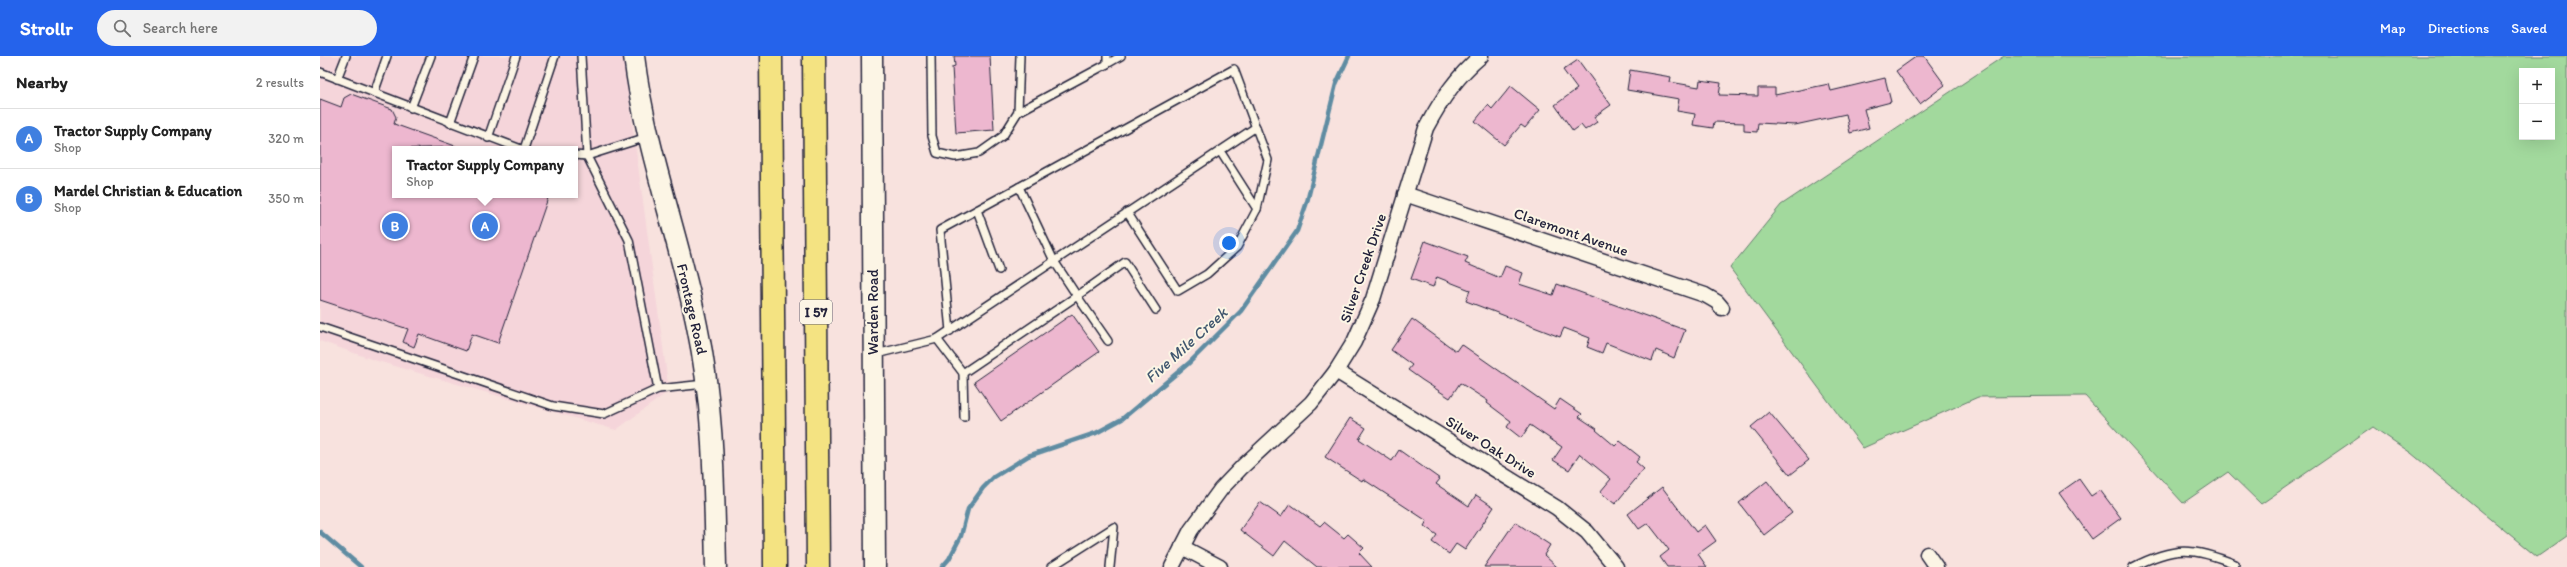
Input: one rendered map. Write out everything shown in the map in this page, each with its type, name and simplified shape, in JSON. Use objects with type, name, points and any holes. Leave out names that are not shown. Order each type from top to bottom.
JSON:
[{"type":"highway","points":[[771,56],[775,567]]},
{"type":"highway","name":"I 57","points":[[814,56],[818,567]]},
{"type":"main road","name":"Warden Road","points":[[871,57],[875,566]]},
{"type":"main road","name":"Frontage Road","points":[[635,61],[649,137],[697,325],[707,383],[714,471],[716,567]]},
{"type":"street","name":"Silver Creek Drive","points":[[1172,567],[1191,530],[1221,489],[1242,467],[1311,403],[1336,371],[1354,342],[1367,315],[1418,149],[1438,105],[1467,68],[1481,56]]},
{"type":"street","name":"Claremont Avenue","points":[[1405,194],[1705,295],[1717,302],[1722,308]]},
{"type":"street","name":"Silver Oak Drive","points":[[1336,371],[1557,508],[1587,532],[1616,567]]},
{"type":"street","points":[[1182,547],[1220,567]]},
{"type":"street","points":[[1927,554],[1936,567]]},
{"type":"lane","points":[[337,79],[346,56]]},
{"type":"lane","points":[[374,93],[388,56]]},
{"type":"lane","points":[[411,108],[431,56]]},
{"type":"lane","points":[[450,123],[474,56]]},
{"type":"lane","points":[[488,138],[516,56]]},
{"type":"lane","points":[[523,146],[555,56]]},
{"type":"lane","points":[[581,56],[587,156],[629,240],[658,390]]},
{"type":"lane","points":[[931,56],[932,136],[937,153],[955,158],[979,153],[1003,136],[1018,112],[1121,56]]},
{"type":"lane","points":[[1018,112],[1020,56]]},
{"type":"lane","points":[[1107,56],[1107,64]]},
{"type":"lane","points":[[950,331],[940,230],[1234,69],[1268,160],[1257,209],[1237,247],[1207,274],[1178,291],[1127,212]]},
{"type":"lane","points":[[320,72],[488,138],[513,146]]},
{"type":"lane","points":[[873,354],[937,339],[1256,127]]},
{"type":"lane","points":[[578,155],[587,156],[649,137]]},
{"type":"lane","points":[[1220,151],[1257,209]]},
{"type":"lane","points":[[1018,187],[1054,261],[1108,341]]},
{"type":"lane","points":[[977,210],[999,270]]},
{"type":"lane","points":[[963,373],[1125,262],[1156,310]]},
{"type":"lane","points":[[320,327],[553,406],[604,414],[658,390],[707,383]]},
{"type":"lane","points":[[937,339],[963,373],[964,417]]},
{"type":"lane","points":[[1051,567],[1114,527],[1110,567]]},
{"type":"lane","points":[[2133,567],[2174,550],[2205,552],[2235,564]]},
{"type":"shaded area","points":[[320,56],[623,56],[669,391],[616,430],[374,360],[320,341]]},
{"type":"green space","points":[[2004,56],[2567,56],[2567,536],[2537,557],[2411,453],[2373,427],[2261,504],[2228,472],[2183,503],[2085,396],[1978,397],[1863,448],[1730,268],[1781,205]]},
{"type":"building","points":[[954,56],[990,56],[994,130],[956,133],[952,67],[955,66]]},
{"type":"building","points":[[1917,56],[1924,56],[1945,85],[1920,104],[1896,71]]},
{"type":"building","points":[[1578,60],[1611,105],[1594,117],[1597,122],[1585,130],[1581,125],[1573,131],[1555,105],[1577,89],[1563,70]]},
{"type":"building","points":[[1630,70],[1671,77],[1670,82],[1699,87],[1700,80],[1721,83],[1719,95],[1758,96],[1758,88],[1775,88],[1775,95],[1829,84],[1831,91],[1885,78],[1891,102],[1864,109],[1869,128],[1850,133],[1846,114],[1795,125],[1758,123],[1757,132],[1744,131],[1744,123],[1714,122],[1713,128],[1693,125],[1695,114],[1677,111],[1679,99],[1627,90]]},
{"type":"building","points":[[1511,86],[1540,110],[1525,128],[1521,125],[1504,145],[1475,121],[1488,105],[1492,109]]},
{"type":"building","points":[[351,94],[392,109],[396,117],[394,124],[455,146],[392,146],[392,198],[548,198],[498,343],[472,334],[466,351],[419,334],[414,347],[403,342],[408,329],[320,300],[320,99],[341,107],[344,98]]},
{"type":"building","points":[[1425,241],[1468,257],[1465,263],[1500,278],[1505,266],[1523,273],[1519,284],[1553,295],[1557,284],[1685,330],[1674,358],[1656,350],[1652,361],[1606,343],[1602,353],[1587,347],[1590,338],[1564,328],[1560,337],[1466,301],[1470,290],[1437,277],[1433,287],[1411,279]]},
{"type":"building","points":[[1072,314],[1099,352],[1001,421],[974,382]]},
{"type":"building","points":[[1412,319],[1456,351],[1461,344],[1554,409],[1560,399],[1582,414],[1579,417],[1597,429],[1596,430],[1615,446],[1620,441],[1640,457],[1636,462],[1644,469],[1615,504],[1600,492],[1611,479],[1580,454],[1569,470],[1553,460],[1562,447],[1530,425],[1521,438],[1507,427],[1511,421],[1487,403],[1488,401],[1460,383],[1450,398],[1422,380],[1408,370],[1412,365],[1391,350]]},
{"type":"building","points":[[1769,412],[1809,460],[1790,475],[1751,427]]},
{"type":"building","points":[[1350,418],[1366,428],[1359,439],[1392,461],[1399,450],[1440,479],[1436,484],[1469,506],[1476,495],[1494,507],[1465,550],[1456,544],[1449,554],[1432,542],[1437,535],[1424,526],[1427,521],[1363,479],[1362,481],[1325,457]]},
{"type":"building","points":[[2079,479],[2091,496],[2100,490],[2121,518],[2092,539],[2059,493]]},
{"type":"building","points":[[1767,481],[1792,513],[1764,535],[1739,503]]},
{"type":"building","points":[[1662,487],[1696,532],[1705,525],[1716,541],[1698,554],[1707,567],[1667,567],[1660,557],[1669,550],[1648,523],[1639,529],[1628,514]]},
{"type":"building","points":[[1260,502],[1281,517],[1290,504],[1320,526],[1324,522],[1344,538],[1348,534],[1364,548],[1359,553],[1372,567],[1317,567],[1285,541],[1274,556],[1240,530]]},
{"type":"building","points":[[1515,522],[1550,545],[1544,555],[1557,567],[1484,567]]},
{"type":"waterway","name":"Five Mile Creek","points":[[942,567],[949,559],[961,536],[968,509],[983,488],[994,477],[1028,456],[1096,433],[1122,419],[1189,363],[1241,311],[1297,231],[1307,202],[1336,84],[1349,56]]},
{"type":"waterway","name":"Five Mile Creek","points":[[320,532],[361,567]]},
{"type":"place","name":"Mardel Christian & Education","points":[[395,226]]},
{"type":"place","name":"Tractor Supply Company","points":[[485,226]]}]
